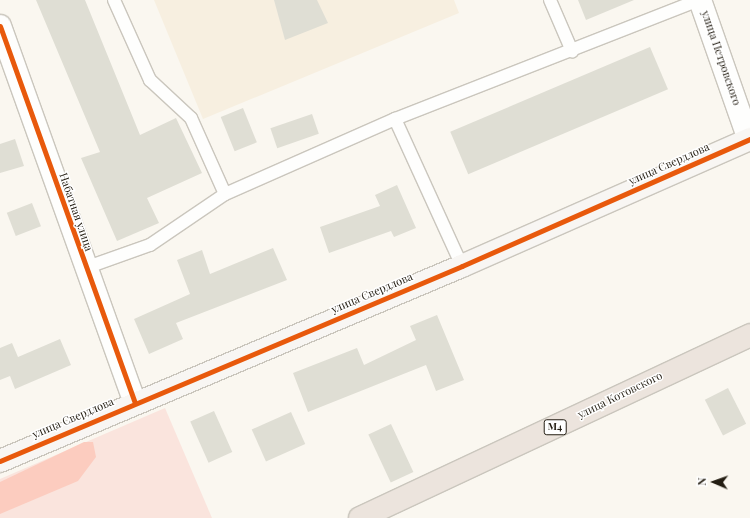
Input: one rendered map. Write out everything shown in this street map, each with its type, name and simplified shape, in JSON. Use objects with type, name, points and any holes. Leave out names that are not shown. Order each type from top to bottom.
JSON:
[{"type":"highway","name":"улица Котовского","points":[[360,518],[750,335]]},
{"type":"street","name":"улица Петровского","points":[[699,0],[750,139]]},
{"type":"street","name":"Набатная улица","points":[[0,26],[85,268],[135,403]]},
{"type":"street","name":"улица Свердлова","points":[[0,461],[462,266],[750,139]]},
{"type":"lane","points":[[114,0],[150,80],[191,118],[225,194]]},
{"type":"lane","points":[[550,0],[572,50]]},
{"type":"lane","points":[[85,268],[150,245],[225,194],[395,119],[699,0]]},
{"type":"lane","points":[[395,119],[462,266]]},
{"type":"shaded area","points":[[154,0],[454,0],[459,13],[203,119]]},
{"type":"shaded area","points":[[165,408],[212,518],[0,518],[0,479]]},
{"type":"shaded area","points":[[84,442],[93,442],[96,457],[78,481],[0,514],[0,482]]},
{"type":"building","points":[[36,0],[85,0],[140,135],[176,118],[202,173],[147,198],[159,223],[117,241],[81,158],[100,152]]},
{"type":"building","points":[[274,0],[317,0],[328,23],[285,40]]},
{"type":"building","points":[[578,0],[634,0],[586,20]]},
{"type":"building","points":[[650,47],[668,89],[468,174],[450,132]]},
{"type":"building","points":[[243,108],[257,142],[235,151],[221,117]]},
{"type":"building","points":[[312,114],[319,134],[277,148],[270,128]]},
{"type":"building","points":[[15,139],[24,166],[0,173],[0,144]]},
{"type":"building","points":[[397,185],[416,228],[394,237],[391,231],[329,253],[320,227],[380,206],[375,195]]},
{"type":"building","points":[[32,203],[41,226],[16,236],[7,213]]},
{"type":"building","points":[[273,248],[287,280],[176,323],[183,339],[149,354],[134,319],[190,294],[177,260],[202,250],[210,274]]},
{"type":"building","points":[[437,315],[464,380],[436,391],[426,365],[308,412],[293,373],[357,348],[364,365],[416,340],[410,326]]},
{"type":"building","points":[[60,339],[71,365],[15,389],[10,376],[0,380],[0,348],[12,343],[18,357]]},
{"type":"building","points":[[728,388],[746,424],[723,435],[705,400]]},
{"type":"building","points":[[214,411],[232,452],[209,463],[190,422]]},
{"type":"building","points":[[291,412],[305,444],[266,461],[252,429]]},
{"type":"building","points":[[391,424],[413,472],[391,483],[368,435]]},
{"type":"cycle path","points":[[0,26],[135,403]]},
{"type":"cycle path","points":[[0,461],[462,266],[750,139]]}]
